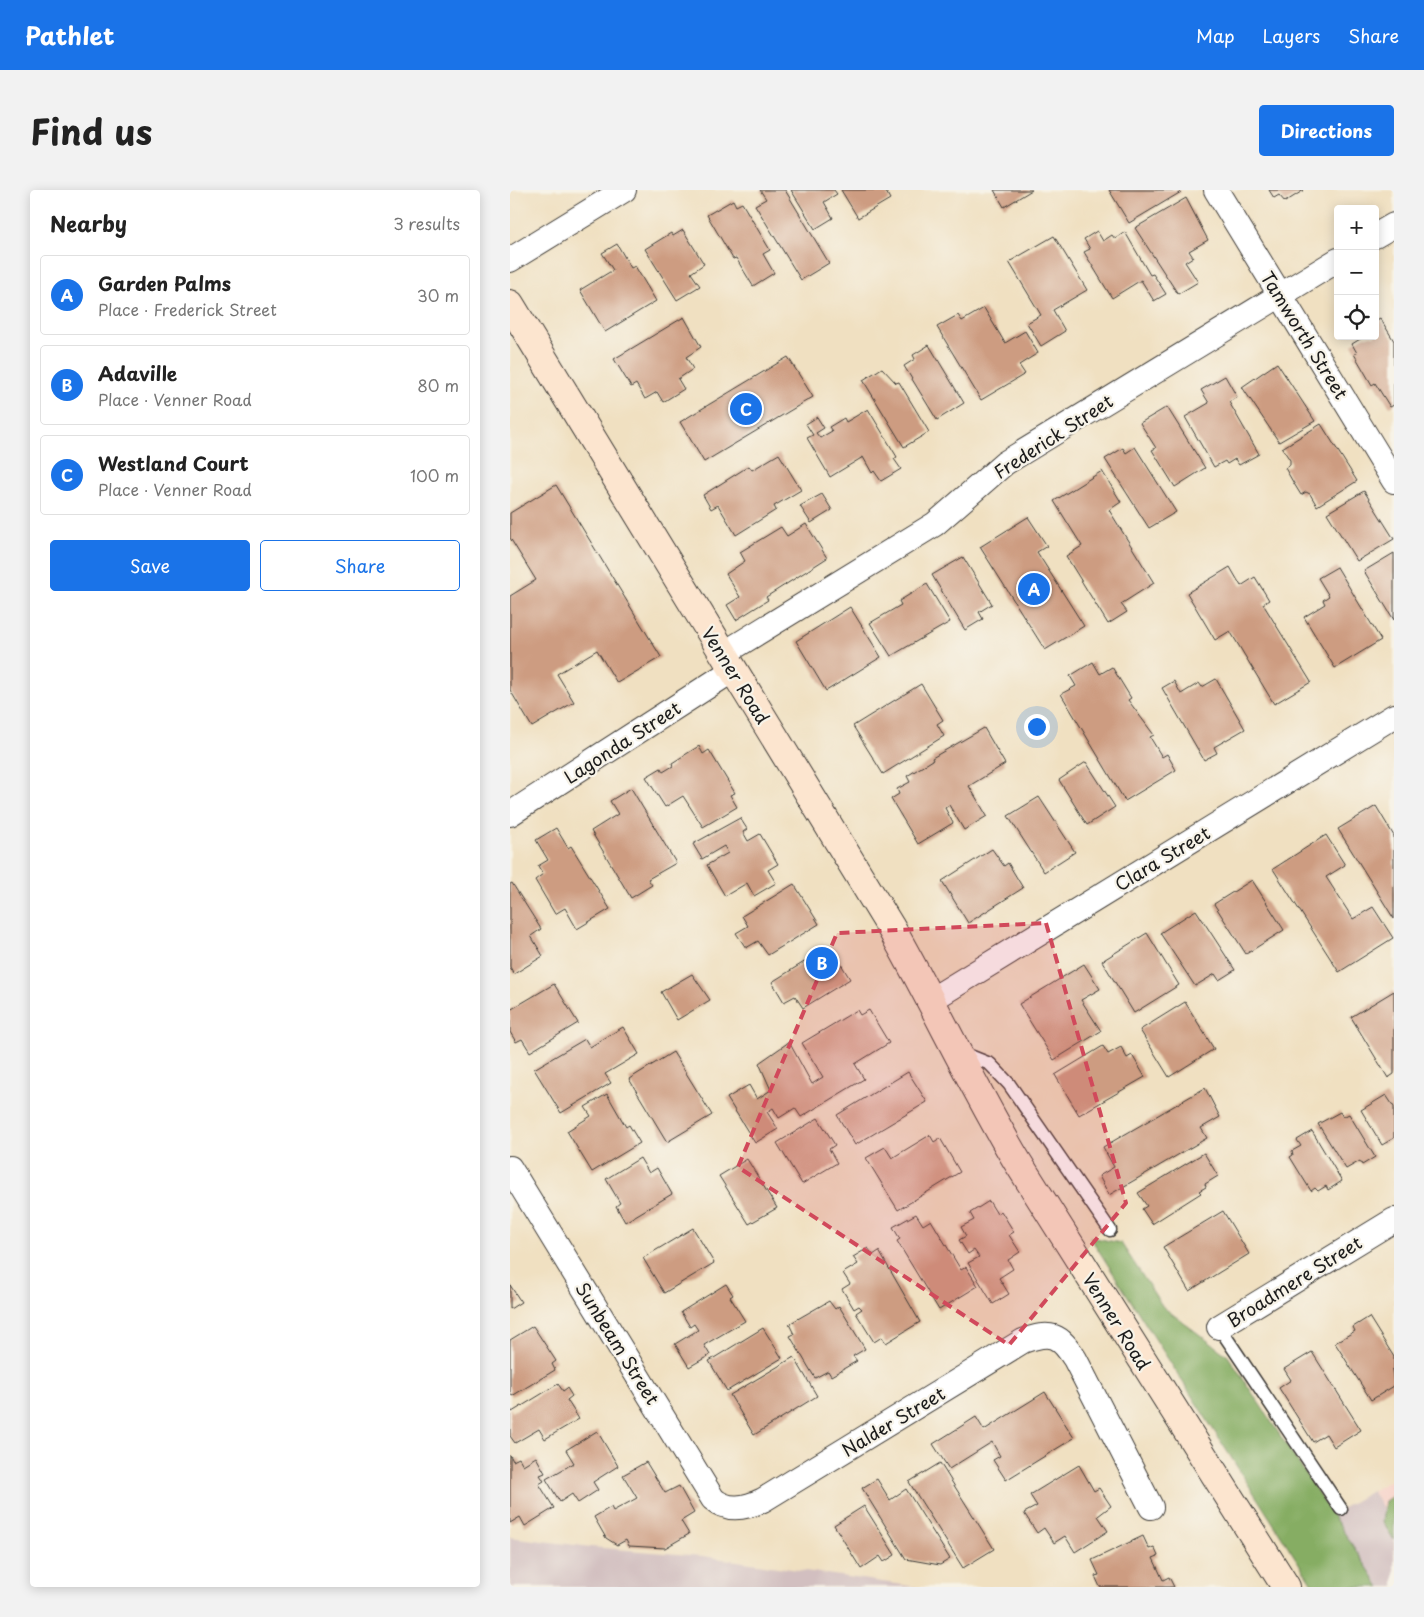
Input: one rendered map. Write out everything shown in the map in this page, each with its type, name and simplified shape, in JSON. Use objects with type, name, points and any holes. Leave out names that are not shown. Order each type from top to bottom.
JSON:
[{"type":"street","points":[[510,260],[624,190]]},
{"type":"street","name":"Tamworth Street","points":[[1216,190],[1394,481]]},
{"type":"street","points":[[1379,234],[1394,225]]},
{"type":"street","name":"Frederick Street","points":[[728,662],[935,524],[1005,463],[1334,262]]},
{"type":"street","name":"Venner Road","points":[[510,304],[890,926],[931,1000],[984,1105],[1027,1177],[1286,1587]]},
{"type":"street","name":"Lagonda Street","points":[[510,814],[728,662]]},
{"type":"street","name":"Clara Street","points":[[931,1000],[1394,716]]},
{"type":"street","name":"Sunbeam Street","points":[[510,1168],[713,1499],[718,1503],[734,1507]]},
{"type":"street","name":"Broadmere Street","points":[[1219,1327],[1394,1220]]},
{"type":"street","name":"Nalder Street","points":[[734,1507],[743,1508],[763,1500],[1023,1341],[1046,1334],[1053,1336],[1068,1348],[1076,1359],[1151,1507]]},
{"type":"lane","points":[[956,1050],[990,1064],[1009,1084],[1110,1230]]},
{"type":"lane","points":[[1219,1327],[1341,1509]]},
{"type":"highlighted area","points":[[1046,923],[1126,1203],[1009,1345],[738,1167],[837,933]]},
{"type":"shaded area","points":[[1394,1478],[1394,1525],[1372,1491]]},
{"type":"shaded area","points":[[1372,1491],[1394,1525],[1394,1587],[1320,1587],[1292,1543],[1341,1509]]},
{"type":"shaded area","points":[[510,1537],[591,1547],[702,1556],[917,1587],[510,1587]]},
{"type":"green space","points":[[1090,1237],[1121,1243],[1163,1307],[1228,1356],[1380,1587],[1314,1587]]},
{"type":"green space","points":[[1394,1495],[1394,1540],[1382,1521],[1385,1501]]},
{"type":"building","points":[[760,190],[785,190],[829,263],[801,280],[755,205],[766,199]]},
{"type":"building","points":[[791,190],[834,190],[837,194],[824,202],[833,218],[815,229]]},
{"type":"building","points":[[841,190],[885,190],[890,199],[858,218]]},
{"type":"building","points":[[994,190],[1032,190],[1004,207]]},
{"type":"building","points":[[1109,190],[1179,190],[1181,192],[1129,223]]},
{"type":"building","points":[[1269,190],[1304,190],[1285,202],[1279,195],[1274,198]]},
{"type":"building","points":[[1186,198],[1208,240],[1189,251],[1193,257],[1185,262],[1198,282],[1178,294],[1135,228]]},
{"type":"building","points":[[733,200],[736,206],[742,203],[770,250],[763,254],[774,273],[753,286],[736,258],[733,259],[707,215]]},
{"type":"building","points":[[683,230],[704,264],[691,273],[700,286],[677,300],[645,249],[671,233],[673,236]]},
{"type":"building","points":[[1097,231],[1103,241],[1112,235],[1115,239],[1125,232],[1150,275],[1153,274],[1166,294],[1154,301],[1141,280],[1112,298],[1084,252],[1090,249],[1084,239]]},
{"type":"building","points":[[1054,236],[1087,290],[1053,310],[1065,331],[1041,346],[1027,323],[1041,315],[1009,262]]},
{"type":"building","points":[[617,244],[631,268],[635,266],[656,301],[605,332],[580,290],[613,270],[602,253]]},
{"type":"building","points":[[984,308],[1005,343],[1025,331],[1038,353],[1019,365],[1025,374],[981,400],[937,327],[958,315],[962,321]]},
{"type":"building","points":[[684,317],[701,347],[686,357],[693,369],[678,379],[684,389],[663,402],[657,392],[645,399],[636,384],[631,387],[614,359]]},
{"type":"building","points":[[1379,319],[1394,341],[1394,405],[1390,407],[1375,383],[1372,385],[1354,354],[1357,353],[1352,344],[1358,340],[1379,340]]},
{"type":"building","points":[[929,345],[964,403],[937,420],[904,366],[915,359],[913,355]]},
{"type":"building","points":[[788,357],[813,397],[704,462],[680,422]]},
{"type":"building","points":[[1277,363],[1315,421],[1279,442],[1242,387]]},
{"type":"building","points":[[882,368],[896,383],[899,382],[929,432],[904,447],[863,380]]},
{"type":"building","points":[[1225,376],[1237,397],[1229,402],[1259,454],[1239,465],[1235,459],[1227,464],[1225,461],[1214,467],[1185,417],[1209,403],[1201,390]]},
{"type":"building","points":[[1167,407],[1205,468],[1175,487],[1152,450],[1156,448],[1140,423]]},
{"type":"building","points":[[868,409],[897,457],[894,459],[901,469],[881,481],[874,471],[872,473],[863,457],[830,477],[807,438],[813,435],[806,424],[817,417],[824,428],[816,433],[820,438],[832,431],[829,427],[844,418],[846,422]]},
{"type":"building","points":[[1321,424],[1357,481],[1317,506],[1310,494],[1306,492],[1301,495],[1293,482],[1285,468],[1290,465],[1290,460],[1282,448]]},
{"type":"building","points":[[1135,447],[1176,512],[1149,528],[1105,459],[1123,448],[1126,453]]},
{"type":"building","points":[[779,454],[801,490],[774,506],[776,510],[736,535],[718,505],[711,509],[703,495],[749,466],[752,470]]},
{"type":"building","points":[[1102,471],[1121,502],[1109,510],[1154,583],[1121,604],[1127,612],[1108,624],[1066,556],[1082,546],[1054,501]]},
{"type":"building","points":[[556,485],[661,657],[617,683],[597,650],[557,674],[574,702],[532,727],[510,690],[510,596],[536,580],[510,538],[510,513]]},
{"type":"building","points":[[1364,491],[1394,539],[1357,561],[1327,513]]},
{"type":"building","points":[[822,494],[832,510],[811,523],[800,506]]},
{"type":"building","points":[[1028,517],[1047,546],[1037,552],[1084,626],[1045,650],[980,547]]},
{"type":"building","points":[[806,524],[827,558],[766,597],[768,600],[736,620],[727,605],[740,597],[726,574],[745,561],[740,552],[781,527],[787,536]]},
{"type":"building","points":[[1394,553],[1394,620],[1364,571]]},
{"type":"building","points":[[963,557],[992,604],[979,612],[983,619],[965,630],[932,575]]},
{"type":"building","points":[[1230,567],[1241,586],[1255,577],[1269,600],[1263,604],[1311,682],[1274,704],[1230,631],[1215,640],[1187,593]]},
{"type":"building","points":[[1337,567],[1381,640],[1335,668],[1304,617],[1325,604],[1323,600],[1329,596],[1318,578]]},
{"type":"building","points":[[927,584],[950,622],[891,656],[870,623],[901,605],[899,601]]},
{"type":"building","points":[[850,607],[881,657],[826,691],[796,641]]},
{"type":"building","points":[[1093,662],[1100,674],[1112,667],[1131,698],[1128,700],[1154,735],[1150,737],[1162,757],[1167,754],[1176,770],[1125,801],[1061,694],[1076,686],[1070,676]]},
{"type":"building","points":[[1216,679],[1245,729],[1214,747],[1217,753],[1204,760],[1162,688],[1174,681],[1181,694],[1199,683],[1202,687]]},
{"type":"building","points":[[921,684],[943,720],[937,724],[944,736],[883,774],[853,726]]},
{"type":"building","points":[[984,728],[1005,764],[969,786],[987,816],[964,830],[949,805],[945,808],[953,823],[918,844],[891,799],[899,794],[897,789],[910,782],[907,776],[933,760],[932,758]]},
{"type":"building","points":[[699,746],[703,754],[709,750],[735,793],[730,795],[737,807],[703,827],[683,796],[665,807],[646,777],[661,768],[663,772],[673,766],[672,763]]},
{"type":"building","points":[[1086,762],[1115,807],[1087,825],[1059,780]]},
{"type":"building","points":[[631,788],[676,863],[648,879],[652,885],[631,898],[591,831],[618,814],[610,801]]},
{"type":"building","points":[[1039,797],[1075,852],[1044,872],[1008,816]]},
{"type":"building","points":[[1376,806],[1394,836],[1394,919],[1338,829]]},
{"type":"building","points":[[740,818],[747,829],[743,832],[748,841],[760,834],[778,864],[768,870],[776,883],[754,896],[747,883],[725,896],[707,865],[728,853],[724,846],[702,859],[693,844]]},
{"type":"building","points":[[556,828],[568,848],[571,846],[610,909],[577,929],[565,908],[555,914],[535,880],[543,874],[538,866],[548,860],[536,840]]},
{"type":"building","points":[[1326,835],[1345,865],[1326,877],[1353,919],[1373,907],[1393,938],[1339,972],[1273,869]]},
{"type":"building","points":[[992,849],[1004,866],[1008,863],[1023,888],[968,923],[942,881]]},
{"type":"building","points":[[1252,880],[1284,930],[1246,954],[1214,904]]},
{"type":"building","points":[[512,883],[541,929],[531,936],[543,956],[514,974],[510,967],[510,884]]},
{"type":"building","points":[[794,884],[819,924],[768,955],[758,941],[746,948],[736,933],[748,926],[742,916]]},
{"type":"building","points":[[1196,910],[1235,970],[1219,980],[1215,974],[1195,986],[1160,933]]},
{"type":"building","points":[[1147,933],[1179,985],[1134,1013],[1102,961]]},
{"type":"building","points":[[830,946],[850,979],[803,1008],[795,996],[784,1002],[772,982]]},
{"type":"building","points":[[1084,964],[1100,989],[1081,1000],[1101,1031],[1054,1060],[1019,1004]]},
{"type":"building","points":[[692,974],[710,1000],[677,1020],[661,992]]},
{"type":"building","points":[[554,984],[578,1023],[530,1052],[522,1039],[516,1042],[510,1032],[510,1010]]},
{"type":"building","points":[[1394,991],[1394,1074],[1388,1078],[1351,1017]]},
{"type":"building","points":[[1185,1002],[1214,1049],[1169,1077],[1140,1030]]},
{"type":"building","points":[[857,1010],[860,1015],[869,1010],[889,1043],[855,1064],[864,1079],[801,1117],[795,1108],[779,1118],[773,1108],[767,1112],[778,1129],[755,1143],[727,1098],[749,1085],[757,1099],[771,1090],[759,1063],[789,1042],[812,1084],[823,1077],[802,1043]]},
{"type":"building","points":[[623,1027],[639,1054],[605,1074],[611,1083],[561,1113],[534,1069],[585,1039],[590,1047]]},
{"type":"building","points":[[1103,1046],[1108,1054],[1121,1047],[1127,1058],[1132,1055],[1145,1077],[1079,1115],[1055,1075]]},
{"type":"building","points":[[673,1052],[712,1115],[667,1142],[629,1079]]},
{"type":"building","points":[[908,1072],[927,1102],[855,1145],[837,1115]]},
{"type":"building","points":[[1205,1088],[1220,1117],[1201,1128],[1207,1138],[1109,1195],[1099,1176],[1114,1167],[1103,1147]]},
{"type":"building","points":[[607,1094],[626,1127],[629,1125],[640,1143],[592,1172],[567,1131],[591,1116],[585,1107]]},
{"type":"building","points":[[1386,1095],[1394,1107],[1394,1138],[1382,1145],[1361,1110]]},
{"type":"building","points":[[1340,1112],[1343,1117],[1349,1114],[1375,1157],[1362,1165],[1360,1161],[1346,1169],[1318,1124]]},
{"type":"building","points":[[818,1118],[835,1145],[829,1149],[837,1163],[802,1184],[777,1143]]},
{"type":"building","points":[[1312,1131],[1342,1181],[1328,1190],[1326,1186],[1318,1191],[1315,1188],[1311,1191],[1290,1157],[1293,1155],[1292,1151],[1301,1146],[1297,1140]]},
{"type":"building","points":[[930,1135],[934,1142],[940,1138],[960,1172],[898,1210],[866,1158],[885,1147],[892,1158]]},
{"type":"building","points":[[1204,1153],[1218,1176],[1205,1184],[1206,1187],[1199,1191],[1201,1193],[1152,1224],[1142,1209],[1147,1206],[1138,1193]]},
{"type":"building","points":[[640,1158],[649,1173],[657,1168],[672,1194],[625,1222],[616,1206],[620,1203],[606,1179]]},
{"type":"building","points":[[747,1159],[777,1208],[749,1224],[719,1176]]},
{"type":"building","points":[[989,1201],[997,1214],[1001,1211],[1014,1232],[1009,1235],[1020,1252],[1008,1260],[1013,1269],[999,1278],[1009,1294],[993,1304],[968,1263],[979,1257],[974,1250],[968,1254],[959,1240],[966,1236],[961,1227],[974,1220],[970,1213]]},
{"type":"building","points":[[1223,1211],[1249,1254],[1189,1291],[1163,1247]]},
{"type":"building","points":[[916,1214],[923,1225],[931,1220],[961,1270],[966,1267],[978,1286],[939,1310],[897,1241],[900,1239],[893,1227]]},
{"type":"building","points":[[693,1228],[714,1263],[664,1293],[643,1258]]},
{"type":"building","points":[[868,1248],[873,1255],[879,1251],[920,1322],[886,1343],[882,1337],[874,1342],[856,1313],[862,1309],[859,1306],[854,1309],[842,1289],[850,1284],[843,1273],[858,1264],[853,1257]]},
{"type":"building","points":[[726,1284],[733,1295],[730,1297],[745,1321],[704,1345],[710,1355],[689,1367],[675,1344],[698,1330],[694,1324],[690,1327],[681,1312]]},
{"type":"building","points":[[510,1285],[521,1302],[510,1309]]},
{"type":"building","points":[[829,1301],[835,1309],[839,1306],[865,1349],[853,1356],[857,1361],[831,1376],[828,1371],[815,1378],[790,1336],[794,1334],[789,1324]]},
{"type":"building","points":[[1369,1317],[1394,1357],[1394,1369],[1392,1370],[1394,1386],[1371,1400],[1335,1343],[1355,1331],[1353,1327]]},
{"type":"building","points":[[533,1326],[556,1361],[552,1364],[555,1370],[512,1396],[510,1392],[510,1340]]},
{"type":"building","points":[[763,1328],[782,1358],[727,1391],[709,1361]]},
{"type":"building","points":[[1312,1352],[1361,1430],[1334,1447],[1326,1434],[1313,1442],[1279,1388],[1291,1380],[1284,1369]]},
{"type":"building","points":[[794,1357],[817,1396],[754,1435],[730,1395]]},
{"type":"building","points":[[558,1384],[563,1391],[567,1388],[572,1396],[567,1400],[579,1419],[545,1439],[539,1429],[515,1443],[510,1436],[510,1408],[512,1412]]},
{"type":"building","points":[[1045,1392],[1074,1438],[1006,1480],[993,1460],[1000,1456],[992,1442],[949,1469],[933,1444],[976,1417],[984,1430]]},
{"type":"building","points":[[597,1431],[618,1466],[593,1482],[598,1490],[578,1503],[572,1494],[560,1502],[546,1479],[574,1463],[566,1450]]},
{"type":"building","points":[[510,1455],[513,1461],[519,1458],[523,1465],[536,1457],[545,1473],[540,1475],[544,1481],[539,1484],[554,1508],[525,1526],[520,1517],[510,1523]]},
{"type":"building","points":[[646,1462],[665,1493],[679,1486],[694,1513],[681,1521],[689,1534],[665,1548],[629,1546],[626,1540],[617,1545],[606,1538],[594,1517],[611,1507],[613,1511],[637,1498],[623,1475]]},
{"type":"building","points":[[940,1463],[994,1549],[963,1568],[909,1482]]},
{"type":"building","points":[[1079,1465],[1094,1491],[1099,1488],[1111,1506],[1098,1516],[1108,1531],[1075,1552],[1065,1536],[1054,1543],[1044,1528],[1037,1533],[1024,1513],[1037,1506],[1030,1495]]},
{"type":"building","points":[[877,1479],[890,1500],[906,1489],[950,1559],[940,1565],[906,1559],[862,1488]]},
{"type":"building","points":[[864,1506],[895,1555],[884,1562],[880,1556],[861,1569],[834,1525]]},
{"type":"building","points":[[1143,1536],[1149,1549],[1154,1547],[1158,1556],[1153,1558],[1163,1580],[1169,1577],[1174,1587],[1100,1587],[1095,1576],[1099,1575],[1092,1560]]},
{"type":"place","name":"Westland Court","points":[[746,409]]},
{"type":"place","name":"Garden Palms","points":[[1034,589]]},
{"type":"place","name":"Adaville","points":[[822,963]]}]
